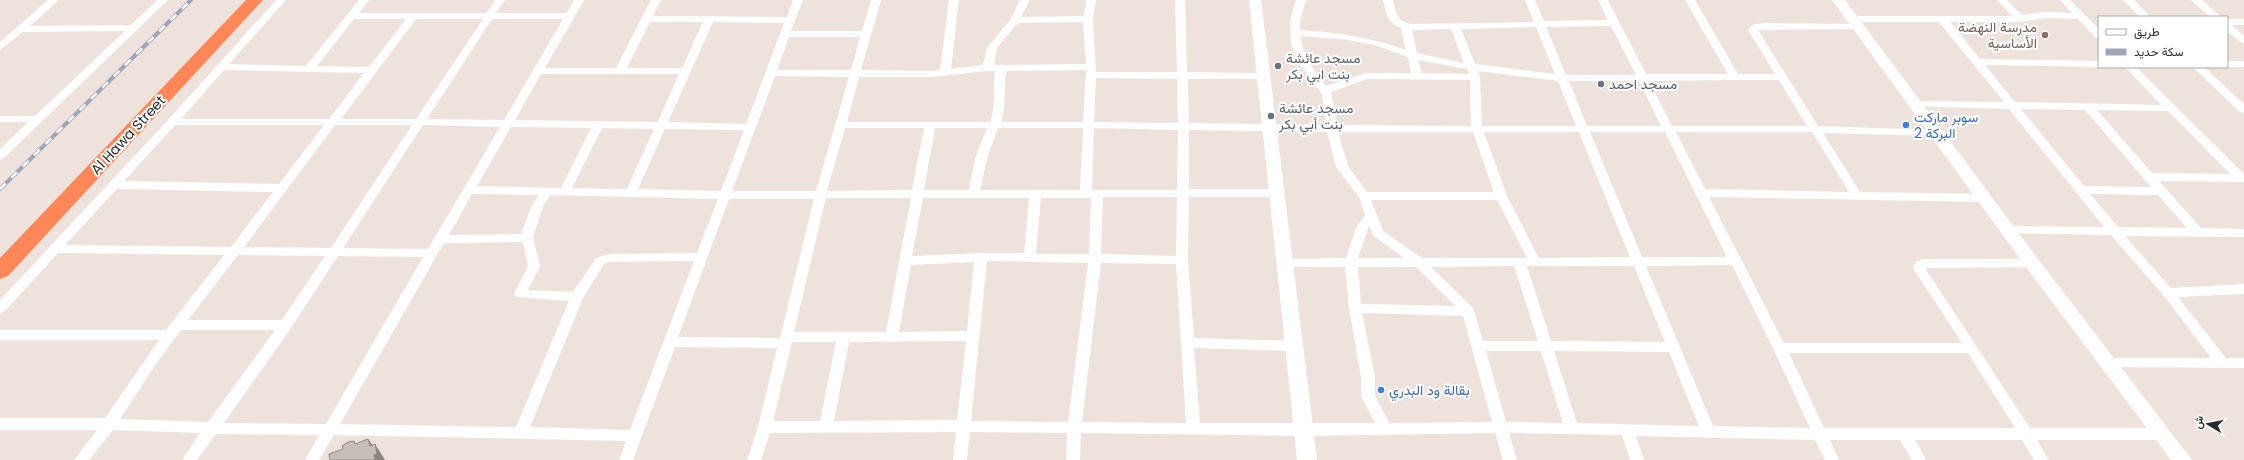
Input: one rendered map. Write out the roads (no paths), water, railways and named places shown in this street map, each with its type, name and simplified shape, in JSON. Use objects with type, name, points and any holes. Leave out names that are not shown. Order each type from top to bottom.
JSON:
[{"type":"highway","name":"Al Hawa Street","points":[[0,253],[243,0]]},
{"type":"highway","name":"Al Hawa Street","points":[[0,271],[255,0]]},
{"type":"street","points":[[0,47],[54,0]]},
{"type":"street","points":[[0,155],[163,0]]},
{"type":"street","points":[[0,308],[172,122],[281,0]]},
{"type":"street","points":[[309,68],[364,0]]},
{"type":"street","points":[[189,460],[210,428],[250,377],[286,325],[418,122],[500,0]]},
{"type":"street","points":[[312,460],[579,0]]},
{"type":"street","points":[[620,71],[656,0]]},
{"type":"street","points":[[626,460],[798,0]]},
{"type":"street","points":[[754,460],[765,427],[821,193],[876,0]]},
{"type":"street","points":[[945,72],[954,0]]},
{"type":"street","points":[[988,68],[992,48],[1015,20],[1025,0]]},
{"type":"street","points":[[1074,460],[1076,403],[1095,260],[1089,124],[1091,71],[1088,19],[1091,0]]},
{"type":"street","points":[[1180,0],[1184,126],[1182,260],[1186,343],[1190,372],[1193,428]]},
{"type":"street","points":[[1255,0],[1307,460]]},
{"type":"street","points":[[1301,0],[1295,20],[1295,33],[1299,54],[1325,90],[1328,99],[1332,128],[1342,166],[1364,196],[1378,233],[1388,242],[1419,262],[1468,311],[1510,460]]},
{"type":"street","points":[[1388,0],[1392,17],[1406,27],[1539,23],[1616,23]]},
{"type":"street","points":[[1530,0],[1708,431]]},
{"type":"street","points":[[1603,0],[1616,23],[1734,261],[1780,348],[1832,460]]},
{"type":"street","points":[[1690,0],[1735,78]]},
{"type":"street","points":[[1838,0],[2032,263],[2182,460]]},
{"type":"street","points":[[2002,0],[2020,19]]},
{"type":"street","points":[[2064,0],[2098,34]]},
{"type":"street","points":[[2128,0],[2145,16]]},
{"type":"street","points":[[2196,0],[2215,16]]},
{"type":"street","points":[[1857,196],[1755,35],[1753,30],[1756,27],[1942,19],[2020,19],[2046,15],[2080,16]]},
{"type":"street","points":[[351,16],[569,16]]},
{"type":"street","points":[[81,460],[109,424],[174,330],[413,16]]},
{"type":"street","points":[[646,19],[790,20]]},
{"type":"street","points":[[1015,20],[1088,19]]},
{"type":"street","points":[[1942,19],[2115,232],[2168,293],[2222,363]]},
{"type":"street","points":[[632,192],[710,20]]},
{"type":"street","points":[[2228,22],[2244,22]]},
{"type":"street","points":[[1456,26],[1473,72],[1477,129],[1501,196],[1535,261]]},
{"type":"street","points":[[1406,27],[1411,55],[1417,76]]},
{"type":"street","points":[[2228,27],[2244,41]]},
{"type":"street","points":[[21,29],[134,28]]},
{"type":"street","points":[[1295,33],[1356,38],[1473,72]]},
{"type":"street","points":[[785,34],[866,34]]},
{"type":"street","points":[[1977,62],[2098,64]]},
{"type":"street","points":[[2228,64],[2244,64]]},
{"type":"street","points":[[222,67],[371,70]]},
{"type":"street","points":[[770,73],[932,74],[1001,68],[1183,75],[1263,76]]},
{"type":"street","points":[[974,193],[983,151],[999,111],[998,88],[1001,68]]},
{"type":"street","points":[[2131,68],[2242,178]]},
{"type":"street","points":[[2199,68],[2243,108]]},
{"type":"street","points":[[537,71],[686,72]]},
{"type":"street","points":[[1325,90],[1367,76],[1417,76],[1473,72],[1562,78],[1644,79],[1782,77]]},
{"type":"street","points":[[1915,104],[2170,108]]},
{"type":"street","points":[[2088,107],[2198,233]]},
{"type":"street","points":[[0,119],[38,119]]},
{"type":"street","points":[[172,122],[418,122],[750,127]]},
{"type":"street","points":[[892,336],[930,124]]},
{"type":"street","points":[[840,125],[1089,124],[1477,129],[1814,129],[1937,133]]},
{"type":"street","points":[[566,191],[598,125]]},
{"type":"street","points":[[2150,177],[2242,178]]},
{"type":"street","points":[[114,185],[282,188]]},
{"type":"street","points":[[468,190],[725,195],[821,193],[1277,193]]},
{"type":"street","points":[[2081,190],[2162,191]]},
{"type":"street","points":[[526,238],[537,207],[548,191]]},
{"type":"street","points":[[1700,193],[1984,198]]},
{"type":"street","points":[[1030,257],[1035,194]]},
{"type":"street","points":[[1364,196],[1501,196]]},
{"type":"street","points":[[1371,215],[1362,228],[1351,262],[1355,308],[1364,350],[1368,396],[1385,428]]},
{"type":"street","points":[[2008,230],[2244,233]]},
{"type":"street","points":[[441,239],[526,238]]},
{"type":"street","points":[[526,238],[528,239],[534,266],[520,294],[577,297]]},
{"type":"street","points":[[54,249],[432,253]]},
{"type":"street","points":[[521,432],[577,297],[602,259],[703,257]]},
{"type":"street","points":[[906,261],[981,257],[1030,257],[1095,260],[1182,260]]},
{"type":"street","points":[[960,460],[981,257]]},
{"type":"street","points":[[1519,261],[1572,428]]},
{"type":"street","points":[[1285,263],[1734,261]]},
{"type":"street","points":[[2032,263],[1924,262],[1920,264],[1919,268],[1972,348],[2042,460]]},
{"type":"street","points":[[2168,293],[2244,289]]},
{"type":"street","points":[[1355,308],[1468,311]]},
{"type":"street","points":[[0,335],[286,325]]},
{"type":"street","points":[[671,342],[892,336],[974,336]]},
{"type":"street","points":[[826,426],[843,337]]},
{"type":"street","points":[[1186,343],[1294,346]]},
{"type":"street","points":[[1479,346],[1674,347]]},
{"type":"street","points":[[1780,348],[1972,348]]},
{"type":"street","points":[[2107,363],[2244,363]]},
{"type":"street","points":[[0,424],[109,424],[210,428],[330,428],[636,436]]},
{"type":"street","points":[[765,427],[964,426],[1075,429],[1193,428],[1303,430],[1500,427],[1819,434],[2162,434]]},
{"type":"street","points":[[1627,429],[1638,460]]},
{"type":"street","points":[[1904,433],[1919,460]]},
{"type":"railway","points":[[0,189],[191,0]]},
{"type":"place","name":"مدرسة النهضة الأساسية","points":[[2045,35]]},
{"type":"place","name":"مسجد عائشة بنت ابي بكر","points":[[1278,66]]},
{"type":"place","name":"مسجد احمد","points":[[1601,84]]},
{"type":"place","name":"مسجد عائشة بنت أبي بكر","points":[[1271,116]]},
{"type":"place","name":"سوبر ماركت البركة 2","points":[[1906,125]]},
{"type":"place","name":"بقالة ود البدري","points":[[1381,390]]}]
